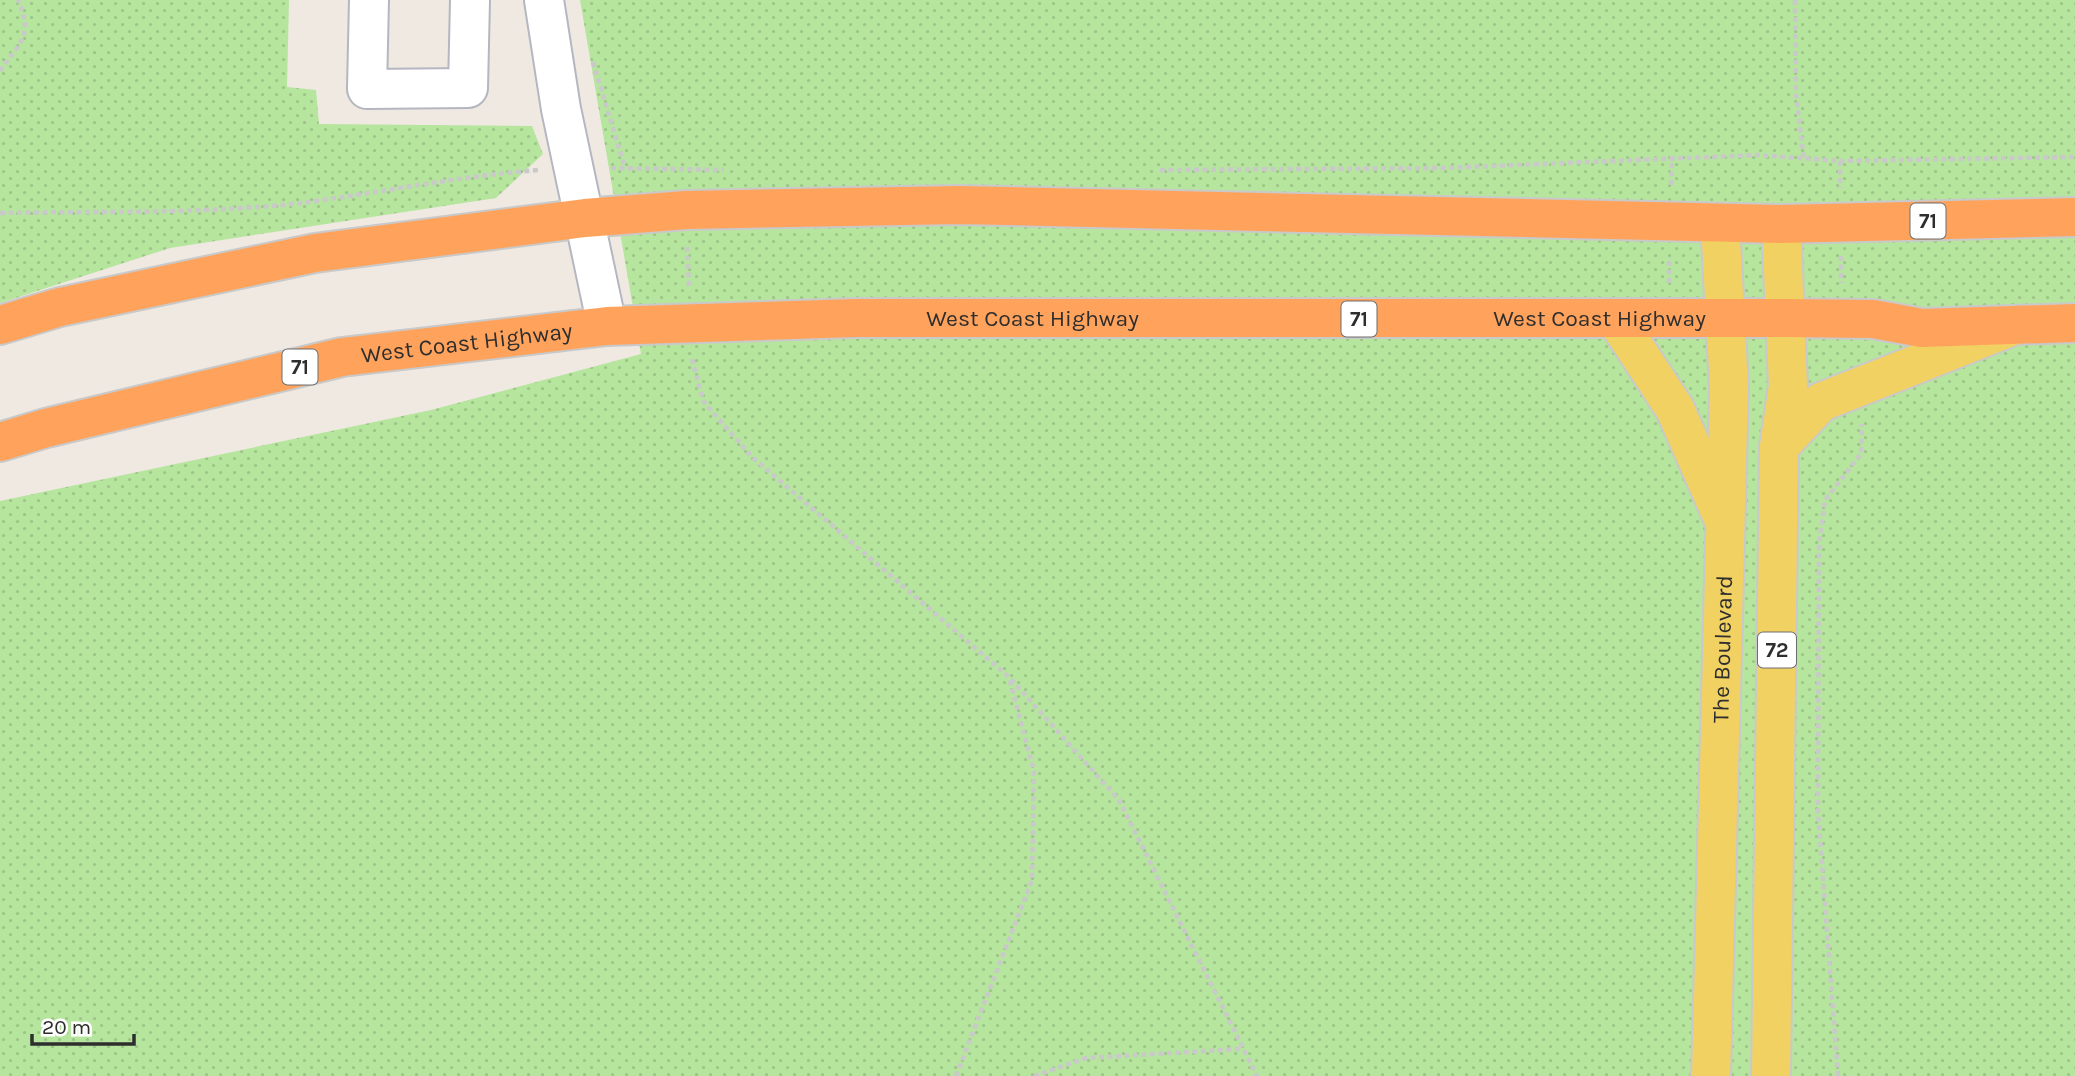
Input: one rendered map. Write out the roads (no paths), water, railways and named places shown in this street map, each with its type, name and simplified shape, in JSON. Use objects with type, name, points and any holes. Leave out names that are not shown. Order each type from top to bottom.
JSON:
[{"type":"highway","name":"71","points":[[0,326],[61,307],[315,253],[585,218],[686,210],[958,205],[1781,224],[2075,218]]},
{"type":"highway","name":"West Coast Highway","points":[[0,442],[46,428],[342,357],[607,326],[856,318],[1786,318],[1873,319],[1922,328],[2075,323]]},
{"type":"main road","name":"The Boulevard","points":[[1712,1076],[1729,387],[1720,223]]},
{"type":"main road","name":"72","points":[[1771,1076],[1779,447],[1788,387],[1781,224]]},
{"type":"main road","points":[[1616,319],[1675,409],[1724,521]]},
{"type":"main road","points":[[1779,447],[1821,402],[2017,325]]},
{"type":"lane","points":[[369,0],[367,89],[468,88],[470,0]]},
{"type":"lane","points":[[544,0],[561,109],[607,326]]}]
